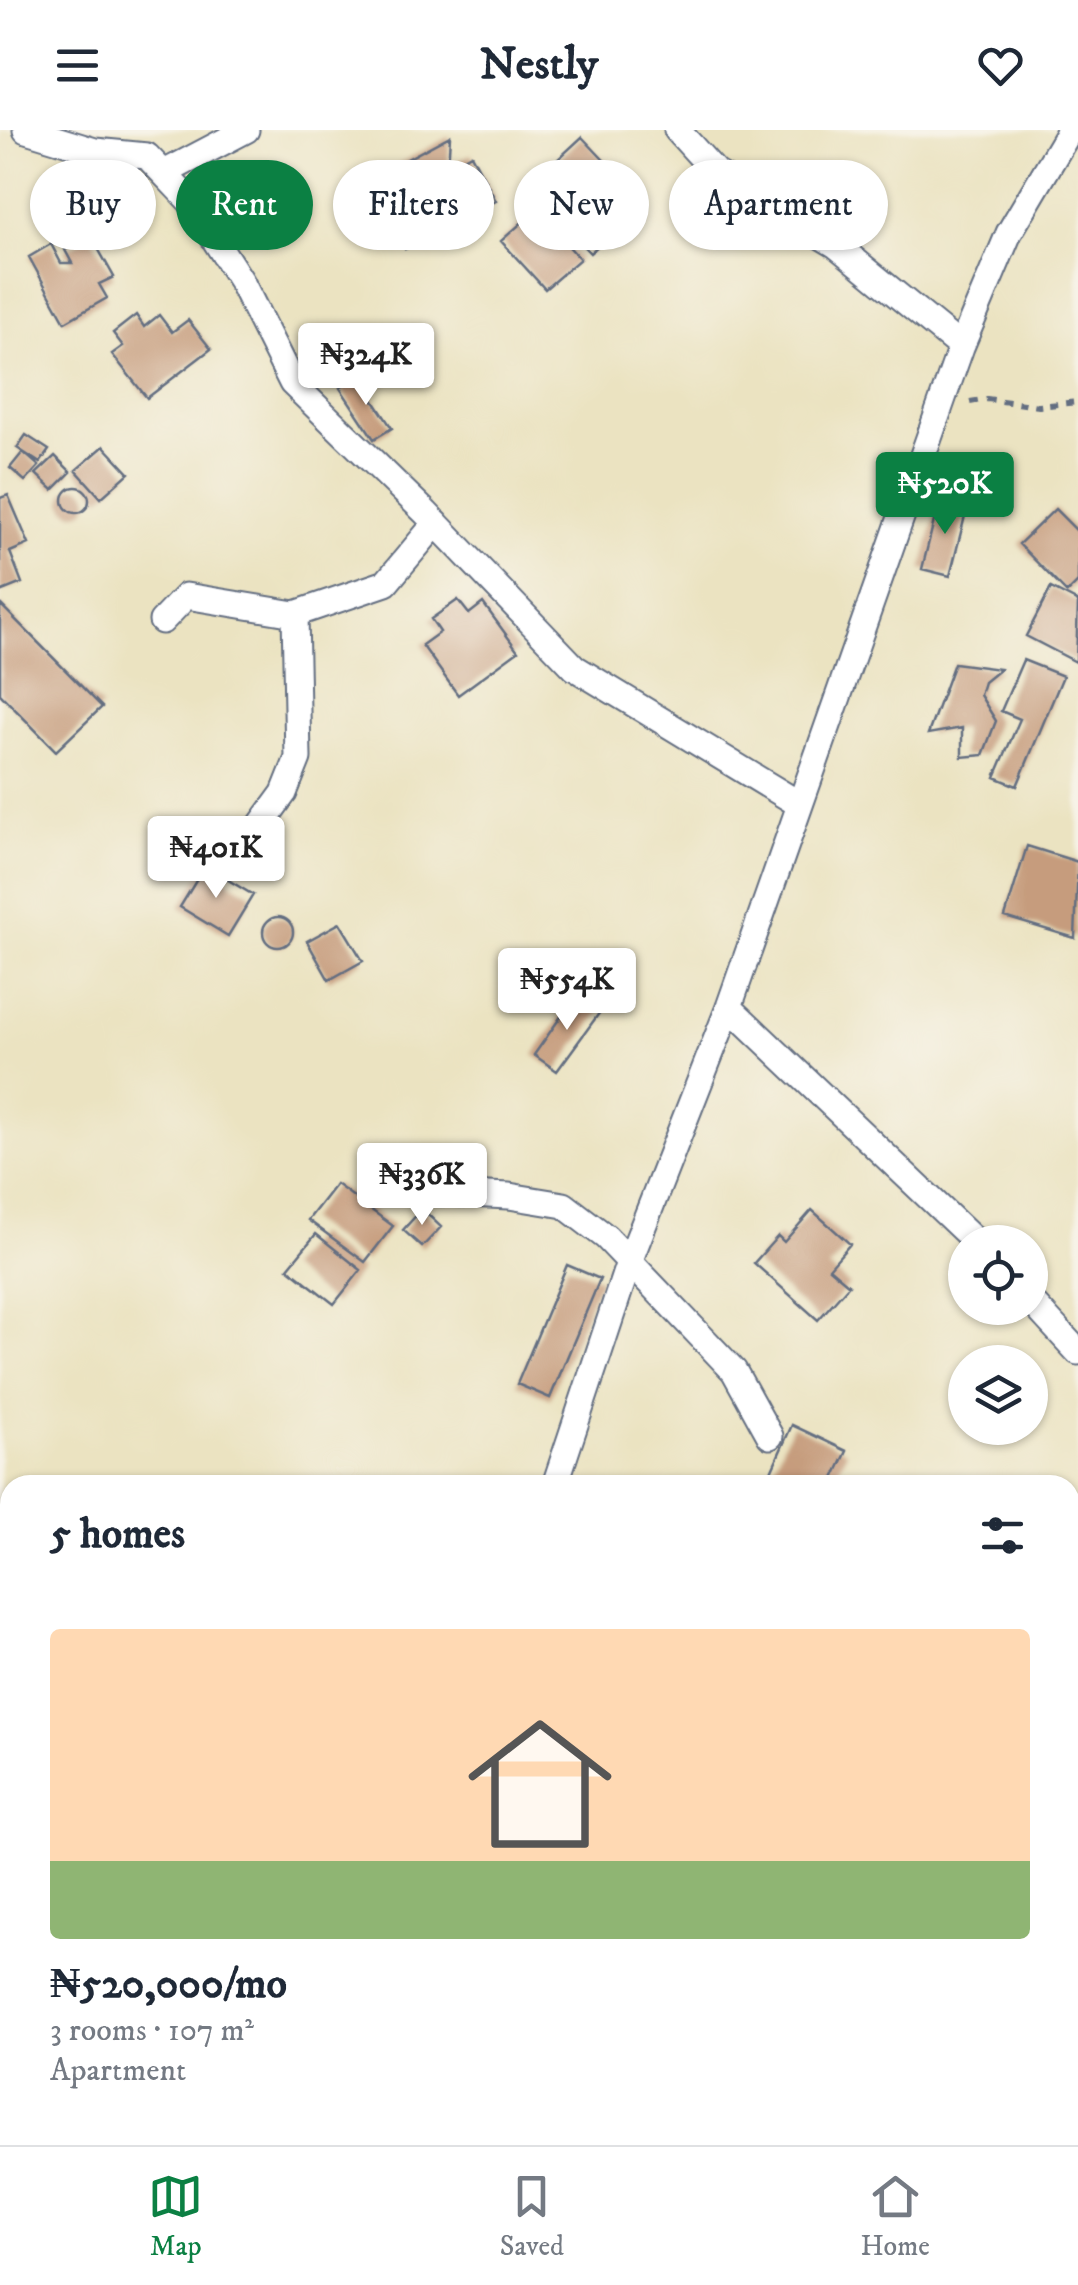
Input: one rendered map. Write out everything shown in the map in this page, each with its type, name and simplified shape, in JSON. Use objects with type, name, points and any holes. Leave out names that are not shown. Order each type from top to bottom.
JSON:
[{"type":"street","points":[[26,130],[94,151],[147,156],[190,201],[241,281],[292,383],[436,523],[575,668],[656,712],[799,804]]},
{"type":"street","points":[[164,173],[246,130]]},
{"type":"street","points":[[677,130],[716,173],[836,245],[961,346]]},
{"type":"street","points":[[558,1475],[630,1262],[729,1006],[961,346],[1010,232],[1070,130]]},
{"type":"street","points":[[162,621],[186,596],[296,614],[386,583],[436,523]]},
{"type":"street","points":[[238,856],[284,793],[298,758],[296,614]]},
{"type":"street","points":[[729,1006],[958,1225]]},
{"type":"street","points":[[382,1190],[509,1196],[564,1205],[630,1262],[734,1371],[770,1436]]},
{"type":"street","points":[[1048,1320],[1078,1352]]},
{"type":"path","points":[[940,407],[987,399],[1039,406],[1078,402]]},
{"type":"building","points":[[450,136],[448,160],[405,160]]},
{"type":"building","points":[[582,137],[604,160],[557,160]]},
{"type":"building","points":[[514,229],[514,250],[572,250],[580,259],[545,289],[501,241]]},
{"type":"building","points":[[41,250],[54,250],[61,263],[72,263],[65,250],[99,250],[114,277],[99,284],[107,298],[65,322],[29,257]]},
{"type":"building","points":[[136,315],[144,327],[159,315],[172,332],[188,320],[211,349],[147,398],[112,354],[123,346],[113,333]]},
{"type":"building","points":[[375,342],[394,367],[373,382],[354,357]]},
{"type":"building","points":[[358,377],[392,428],[374,439],[340,388]]},
{"type":"building","points":[[26,435],[49,450],[40,463],[17,448]]},
{"type":"building","points":[[104,446],[129,473],[101,498],[76,470]]},
{"type":"building","points":[[23,452],[39,466],[25,481],[10,468]]},
{"type":"building","points":[[55,456],[71,472],[53,490],[36,474]]},
{"type":"building","points":[[76,487],[85,491],[89,500],[85,509],[76,513],[67,509],[63,500],[67,491]]},
{"type":"building","points":[[8,495],[29,544],[10,552],[22,583],[0,592],[0,498]]},
{"type":"building","points":[[940,497],[968,504],[950,576],[922,569]]},
{"type":"building","points":[[1055,509],[1078,532],[1078,582],[1067,593],[1019,544]]},
{"type":"building","points":[[1051,588],[1078,602],[1076,662],[1026,636]]},
{"type":"building","points":[[458,600],[469,614],[483,603],[518,651],[458,695],[422,645],[440,632],[431,619]]},
{"type":"building","points":[[0,604],[102,707],[56,751],[0,694]]},
{"type":"building","points":[[1023,660],[1063,676],[1017,786],[995,777],[1020,719],[1001,711]]},
{"type":"building","points":[[954,663],[1000,669],[984,682],[980,695],[996,721],[983,755],[962,757],[962,728],[928,734]]},
{"type":"building","points":[[1027,846],[1078,862],[1075,938],[1005,917]]},
{"type":"building","points":[[205,866],[253,895],[228,936],[180,907]]},
{"type":"building","points":[[278,917],[289,921],[293,932],[289,943],[278,947],[267,943],[263,932],[267,921]]},
{"type":"building","points":[[340,923],[363,961],[329,980],[307,941]]},
{"type":"building","points":[[576,995],[600,1012],[557,1071],[534,1055]]},
{"type":"building","points":[[336,1184],[393,1226],[365,1262],[308,1220]]},
{"type":"building","points":[[422,1209],[441,1227],[422,1247],[403,1230]]},
{"type":"building","points":[[812,1210],[850,1244],[829,1268],[849,1285],[818,1320],[754,1263],[778,1236],[784,1242]]},
{"type":"building","points":[[316,1234],[361,1270],[334,1304],[288,1268]]},
{"type":"building","points":[[567,1265],[600,1279],[550,1398],[517,1384]]},
{"type":"building","points":[[792,1425],[847,1451],[836,1475],[770,1475]]}]
